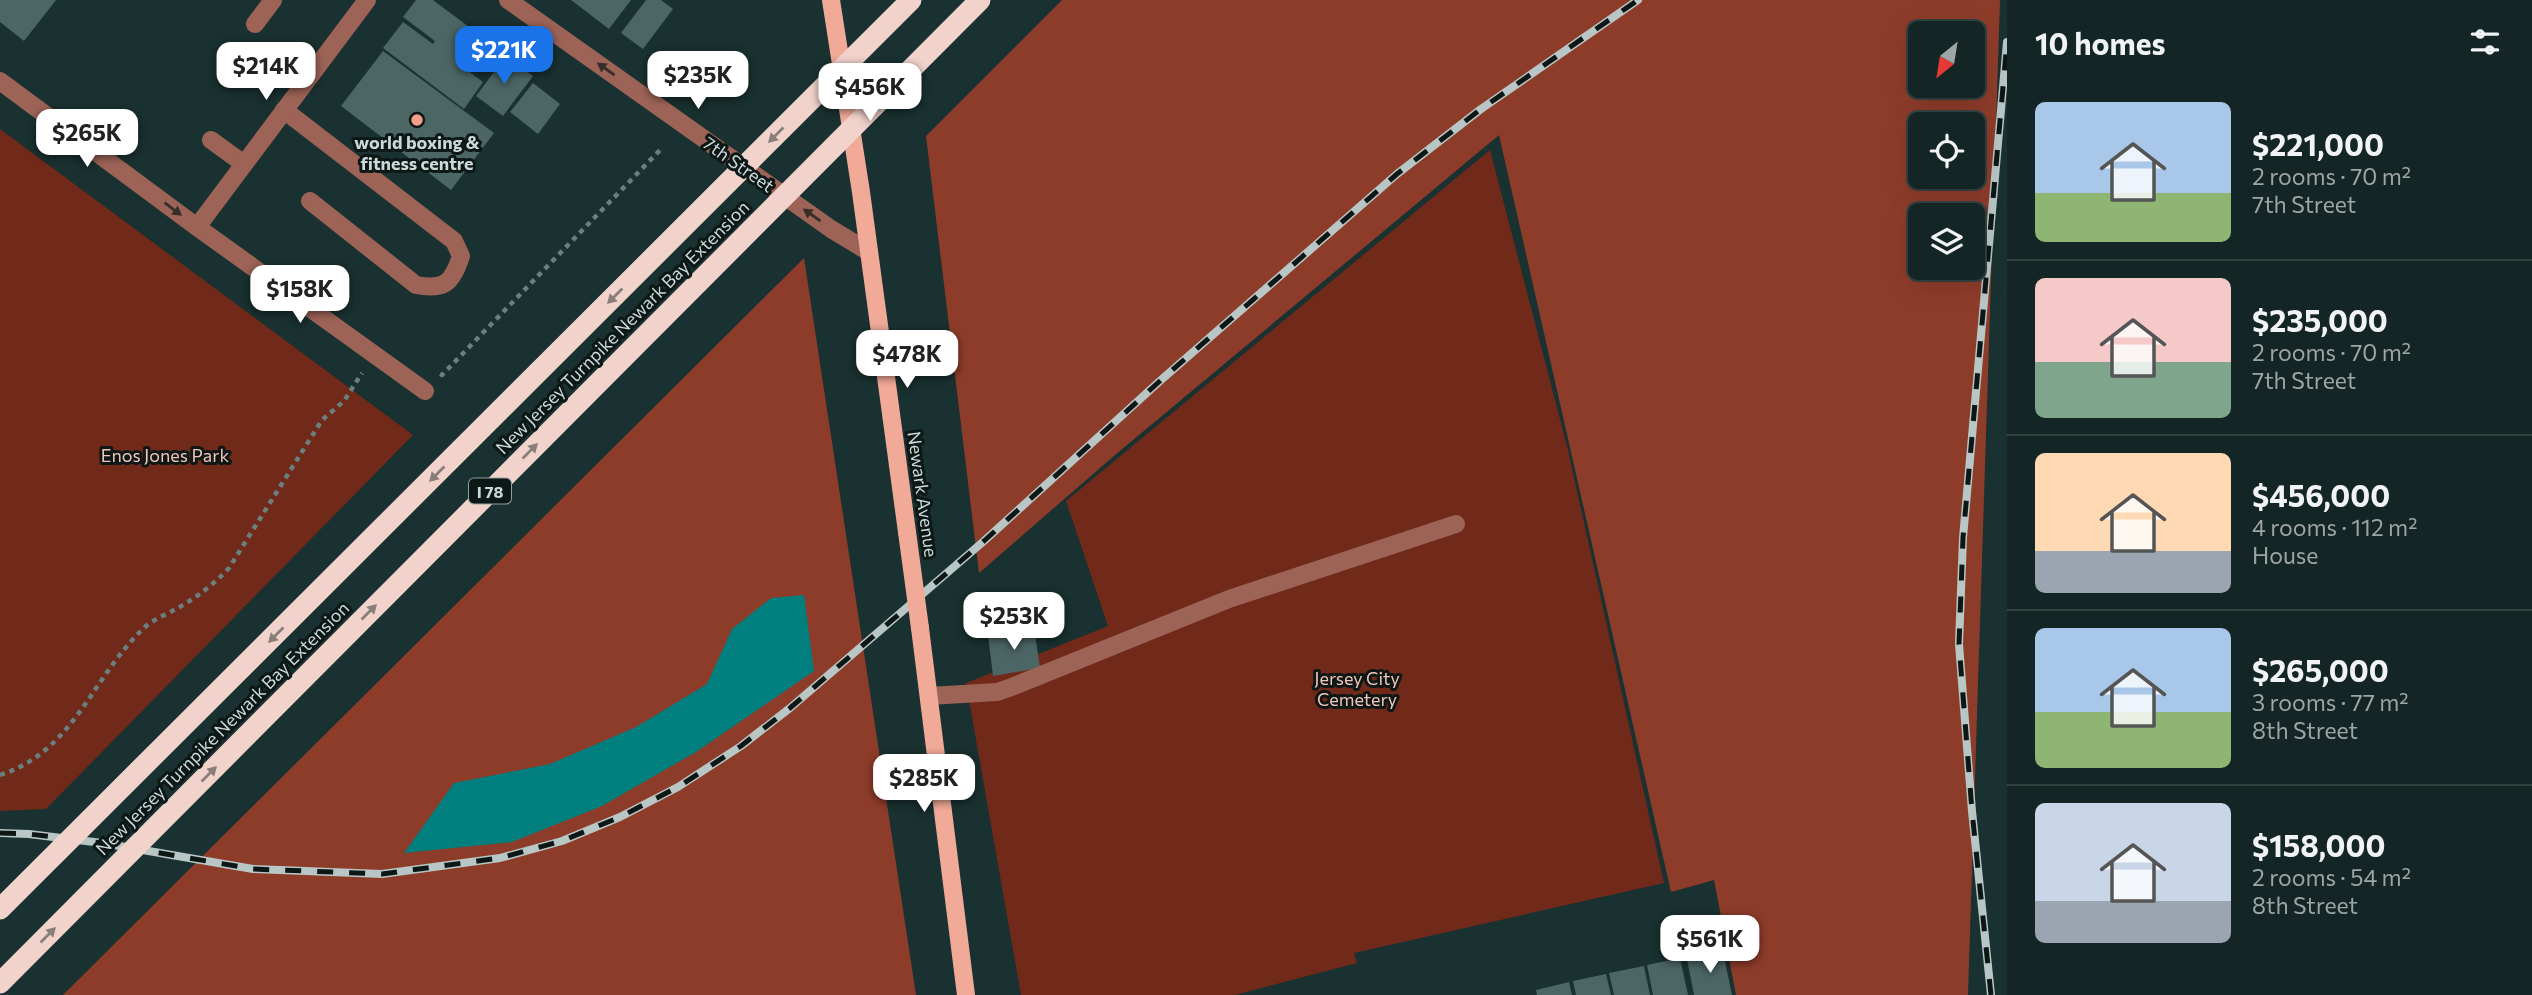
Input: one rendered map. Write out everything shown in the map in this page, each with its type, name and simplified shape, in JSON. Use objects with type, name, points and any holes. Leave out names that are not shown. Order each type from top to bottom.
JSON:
[{"type":"highway","name":"New Jersey Turnpike Newark Bay Extension","points":[[0,909],[911,0]]},
{"type":"highway","name":"New Jersey Turnpike Newark Bay Extension","points":[[0,983],[980,0]]},
{"type":"main road","name":"Newark Avenue","points":[[831,0],[907,532],[966,995]]},
{"type":"street","points":[[255,24],[274,0]]},
{"type":"street","points":[[197,227],[367,0]]},
{"type":"street","name":"7th Street","points":[[508,0],[831,229],[869,252]]},
{"type":"street","points":[[0,81],[425,391]]},
{"type":"street","points":[[284,110],[454,241],[461,256],[456,272],[447,283],[434,288],[416,285],[310,201]]},
{"type":"street","points":[[211,140],[244,164]]},
{"type":"street","points":[[929,696],[997,692],[1067,667],[1229,599],[1456,524]]},
{"type":"path","points":[[433,368],[442,375],[662,148]]},
{"type":"path","points":[[0,775],[18,769],[43,753],[66,732],[147,625],[212,586],[229,568],[322,420],[345,401],[373,354]]},
{"type":"green space","name":"Enos Jones Park","points":[[0,129],[413,435],[46,809],[0,811]]},
{"type":"green space","name":"Jersey City Cemetery","points":[[1490,150],[1567,446],[1664,883],[1354,953],[1357,963],[1235,995],[1021,995],[966,683],[1108,626],[1066,501]]},
{"type":"shaded area","points":[[1062,0],[2000,0],[1968,995],[1736,995],[1714,880],[1671,892],[1499,135],[1115,455],[979,573],[926,136]]},
{"type":"shaded area","points":[[804,258],[916,995],[63,995]]},
{"type":"water","points":[[804,595],[814,671],[696,752],[602,806],[512,842],[404,853],[454,783],[550,764],[636,727],[707,684],[732,629],[771,598]]},
{"type":"building","points":[[0,0],[56,0],[24,41],[0,22]]},
{"type":"building","points":[[416,0],[433,0],[489,42],[485,48],[489,51],[477,66],[473,63],[468,70],[459,64],[483,82],[464,109],[383,48],[403,22],[433,44],[435,41],[403,17]]},
{"type":"building","points":[[571,0],[631,0],[609,29]]},
{"type":"building","points":[[646,0],[661,0],[673,9],[643,49],[621,33]]},
{"type":"building","name":"world boxing & fitness centre","points":[[383,51],[494,133],[451,190],[341,106]]},
{"type":"building","points":[[506,56],[533,76],[503,116],[476,96]]},
{"type":"building","points":[[533,83],[560,104],[538,134],[510,112]]},
{"type":"building","points":[[1034,627],[1040,668],[993,676],[988,635]]},
{"type":"building","points":[[1723,952],[1732,995],[1694,995],[1687,959]]},
{"type":"building","points":[[1680,958],[1688,995],[1653,995],[1647,965]]},
{"type":"building","points":[[1644,966],[1650,995],[1614,995],[1609,973]]},
{"type":"building","points":[[1606,974],[1611,995],[1576,995],[1573,981]]},
{"type":"building","points":[[1569,982],[1572,995],[1537,995],[1536,990]]},
{"type":"railway","points":[[0,833],[102,843],[253,869],[382,874],[500,858],[562,841],[620,817],[678,787],[741,746],[790,708],[984,541],[1161,380],[1397,174],[1481,109],[1638,0]]},
{"type":"railway","points":[[1991,995],[1972,811],[1959,644],[1963,538],[2007,42]]},
{"type":"place","name":"world boxing & fitness centre","points":[[417,120]]}]
